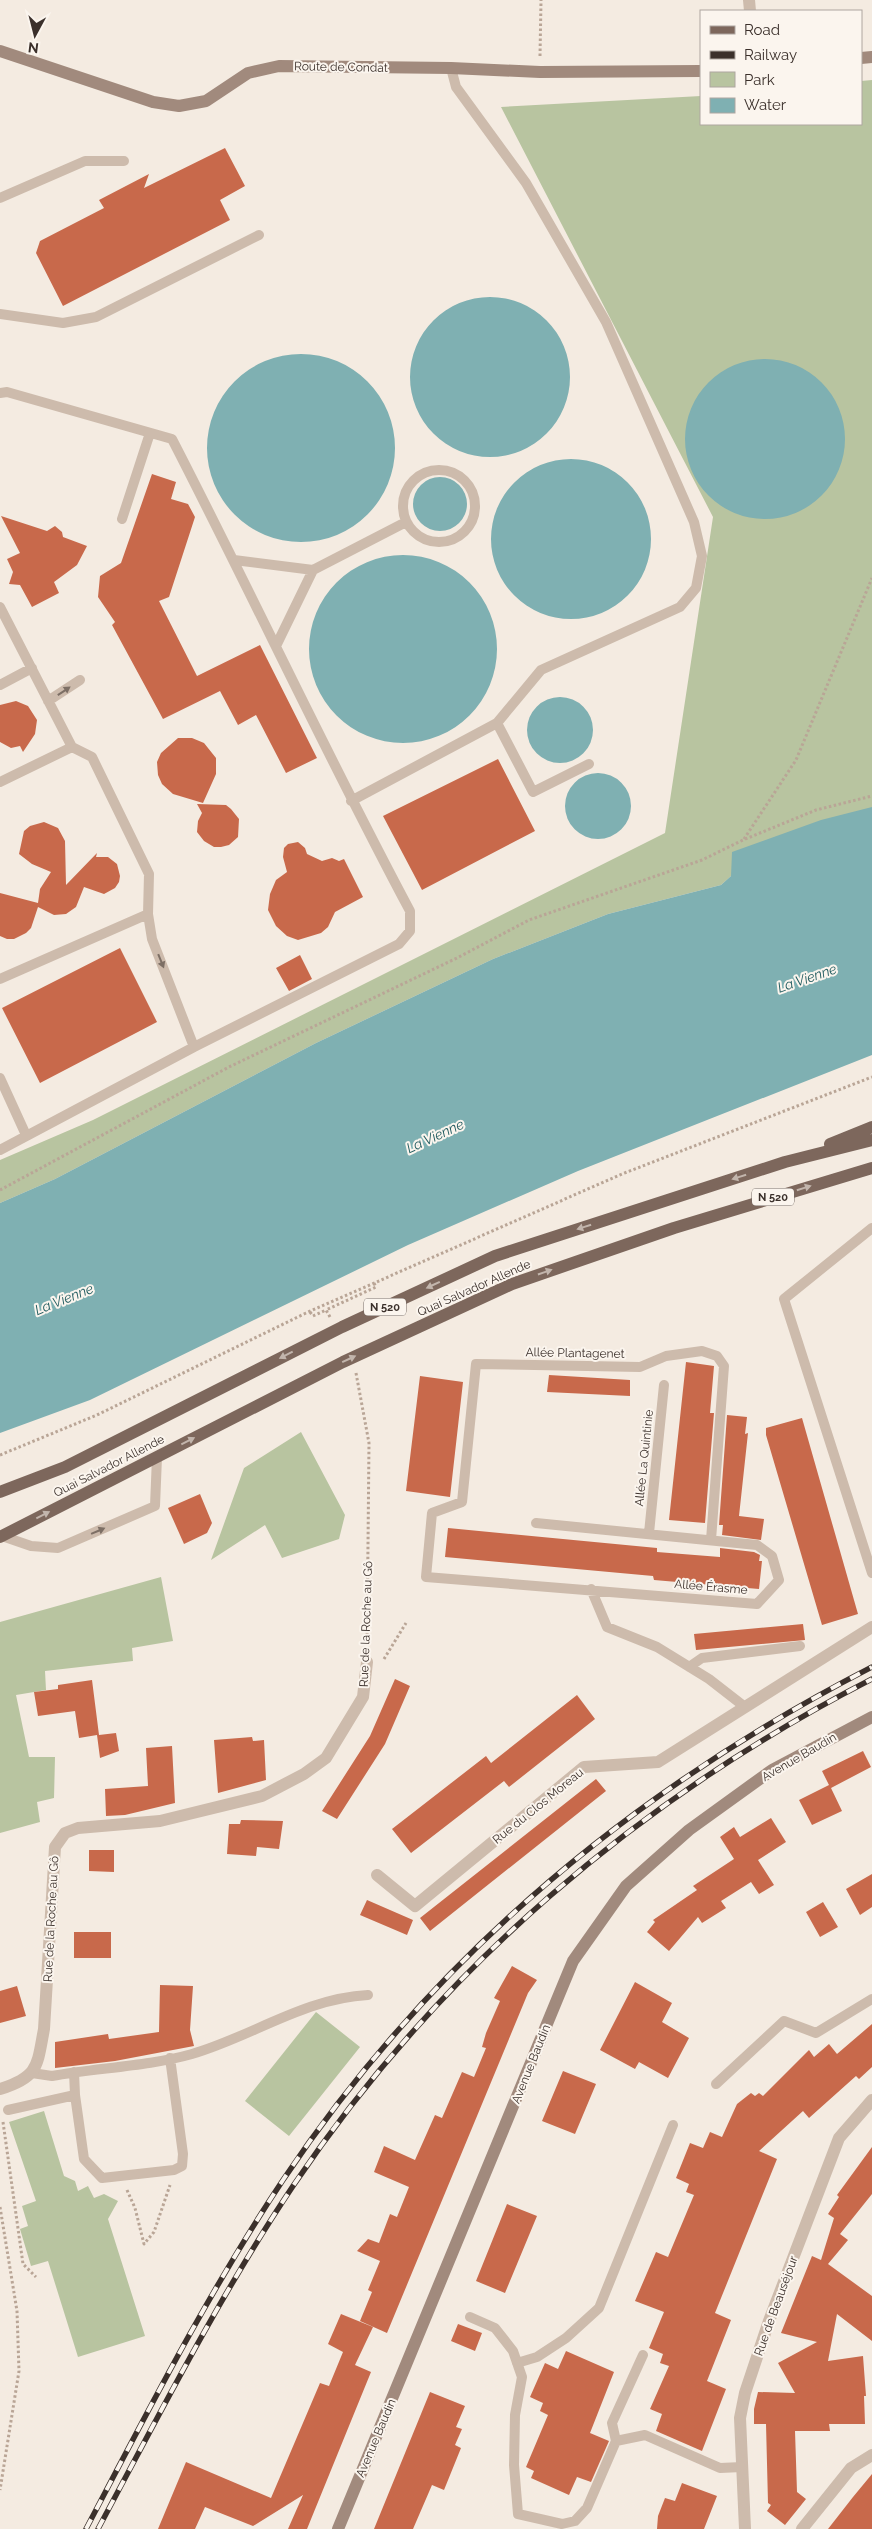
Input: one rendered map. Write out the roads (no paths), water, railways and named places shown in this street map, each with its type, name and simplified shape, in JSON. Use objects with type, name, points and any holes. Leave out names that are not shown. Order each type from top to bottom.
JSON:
[{"type":"main road","name":"Route de Condat","points":[[0,51],[153,102],[179,106],[206,101],[248,73],[279,66],[451,68],[540,72],[700,71]]},
{"type":"main road","points":[[785,1162],[872,1127]]},
{"type":"main road","name":"Quai Salvador Allende","points":[[0,1492],[65,1467],[342,1327],[495,1256],[785,1162],[872,1140]]},
{"type":"main road","name":"Quai Salvador Allende","points":[[1,1537],[344,1362],[512,1284],[674,1228],[872,1168]]},
{"type":"main road","name":"Avenue Baudin","points":[[338,2529],[573,1961],[626,1886],[689,1830],[772,1770],[872,1717]]},
{"type":"street","name":"Rue du Clos Moreau","points":[[377,1875],[415,1906],[584,1767],[658,1762],[872,1627]]},
{"type":"street","name":"Rue de la Roche au Gô","points":[[32,2072],[44,2029],[55,1847],[65,1833],[78,1828],[160,1821],[262,1796],[304,1774],[326,1758],[363,1697],[367,1662]]},
{"type":"street","points":[[0,2090],[22,2082],[32,2072]]},
{"type":"street","name":"Rue de Beauséjour","points":[[745,2529],[740,2418],[743,2401],[769,2321],[839,2138],[872,2100]]},
{"type":"street","points":[[802,2529],[852,2468],[872,2456]]},
{"type":"lane","points":[[351,801],[497,723],[541,670],[680,607],[696,588],[702,556],[694,522],[606,322],[526,183],[456,87],[451,68]]},
{"type":"lane","points":[[0,198],[86,161],[124,161]]},
{"type":"lane","points":[[0,314],[63,323],[96,317],[259,235]]},
{"type":"lane","points":[[0,393],[7,392],[172,439],[234,560],[351,801],[410,911],[410,931],[399,944],[194,1047],[0,1150]]},
{"type":"lane","points":[[122,520],[150,433]]},
{"type":"lane","points":[[441,469],[453,472],[464,479],[472,489],[475,501],[474,514],[470,526],[455,538],[437,542],[425,539],[414,532],[406,522],[402,510],[403,498],[408,486],[422,474],[441,469]]},
{"type":"lane","points":[[234,560],[313,570],[406,522]]},
{"type":"lane","points":[[276,646],[313,570]]},
{"type":"lane","points":[[0,607],[72,747],[92,758],[149,874],[148,914],[152,939],[194,1047]]},
{"type":"lane","points":[[0,685],[32,668]]},
{"type":"lane","points":[[48,701],[80,680]]},
{"type":"lane","points":[[497,723],[533,792],[589,764]]},
{"type":"lane","points":[[0,782],[72,747]]},
{"type":"lane","points":[[0,979],[148,914]]},
{"type":"lane","points":[[0,1078],[26,1135]]},
{"type":"lane","points":[[872,1228],[784,1299],[872,1573]]},
{"type":"lane","name":"Allée Plantagenet","points":[[426,1577],[432,1513],[462,1502],[476,1364],[640,1368],[666,1356],[702,1351],[717,1356],[724,1366],[711,1540]]},
{"type":"lane","name":"Allée La Quintinie","points":[[649,1533],[664,1385]]},
{"type":"lane","points":[[1,1537],[31,1546],[58,1548],[154,1506],[157,1457]]},
{"type":"lane","name":"Allée Érasme","points":[[426,1577],[757,1604],[780,1580],[772,1556],[757,1546],[649,1533],[536,1523]]},
{"type":"lane","points":[[591,1589],[607,1627],[657,1646],[745,1707]]},
{"type":"lane","points":[[689,1667],[702,1658],[800,1646]]},
{"type":"lane","points":[[32,2072],[52,2076],[191,2054],[315,2004],[340,1997],[368,1995]]},
{"type":"lane","points":[[716,2084],[784,2020],[816,2033],[872,1999]]},
{"type":"lane","points":[[74,2072],[75,2095],[84,2159],[102,2178],[174,2170],[182,2166],[183,2154],[170,2058]]},
{"type":"lane","points":[[8,2110],[75,2095]]},
{"type":"lane","points":[[517,2363],[537,2357],[566,2338],[599,2308],[673,2125]]},
{"type":"lane","points":[[470,2317],[495,2328],[513,2351],[522,2377],[515,2415],[514,2465],[518,2514],[562,2524],[575,2521],[587,2508],[616,2441],[612,2423],[643,2355]]},
{"type":"lane","points":[[616,2441],[645,2435],[720,2468],[742,2467]]},
{"type":"water","points":[[490,297],[521,303],[541,315],[552,326],[564,346],[570,377],[564,408],[552,428],[541,439],[521,451],[490,457],[459,451],[439,439],[428,428],[416,408],[410,377],[416,346],[428,326],[439,315],[459,303]]},
{"type":"water","points":[[301,354],[337,361],[361,375],[374,388],[388,412],[395,448],[388,484],[374,508],[361,521],[337,535],[301,542],[265,535],[241,521],[228,508],[214,484],[207,448],[214,412],[228,388],[241,375],[265,361]]},
{"type":"water","points":[[765,359],[796,365],[816,377],[827,388],[839,408],[845,439],[839,470],[827,490],[816,501],[796,513],[765,519],[734,513],[714,501],[703,490],[691,470],[685,439],[691,408],[703,388],[714,377],[734,365]]},
{"type":"water","points":[[571,459],[601,465],[621,477],[633,489],[645,509],[651,539],[645,569],[633,589],[621,601],[601,613],[571,619],[541,613],[521,601],[509,589],[497,569],[491,539],[497,509],[509,489],[521,477],[541,465]]},
{"type":"water","points":[[440,477],[450,479],[459,485],[465,494],[467,504],[465,514],[459,523],[450,529],[440,531],[430,529],[421,523],[415,514],[413,504],[415,494],[421,485],[430,479]]},
{"type":"water","points":[[394,555],[412,555],[439,562],[470,582],[490,613],[497,640],[497,658],[490,685],[470,716],[439,736],[412,743],[394,743],[376,739],[359,732],[343,722],[330,709],[320,693],[313,676],[309,658],[309,640],[313,622],[320,605],[330,589],[343,576],[359,566],[376,559]]},
{"type":"water","points":[[554,697],[566,697],[578,702],[588,712],[593,724],[591,743],[578,758],[566,763],[554,763],[542,758],[532,748],[527,736],[527,724],[532,712],[542,702]]},
{"type":"water","points":[[598,773],[611,776],[621,783],[628,793],[631,806],[628,819],[621,829],[611,836],[598,839],[585,836],[575,829],[568,819],[565,806],[568,793],[575,783],[585,776]]},
{"type":"water","name":"La Vienne","points":[[872,807],[872,1055],[578,1171],[408,1245],[90,1400],[0,1433],[0,1203],[55,1179],[316,1043],[493,959],[608,914],[721,885],[731,876],[732,852],[821,820]]},
{"type":"railway","points":[[86,2529],[204,2308],[256,2222],[283,2180],[341,2099],[405,2023],[472,1952],[544,1886],[621,1824],[701,1767],[785,1715],[872,1667]]},
{"type":"railway","points":[[98,2529],[191,2355],[266,2227],[350,2107],[412,2032],[479,1962],[550,1896],[625,1834],[704,1778],[786,1726],[872,1679]]}]
